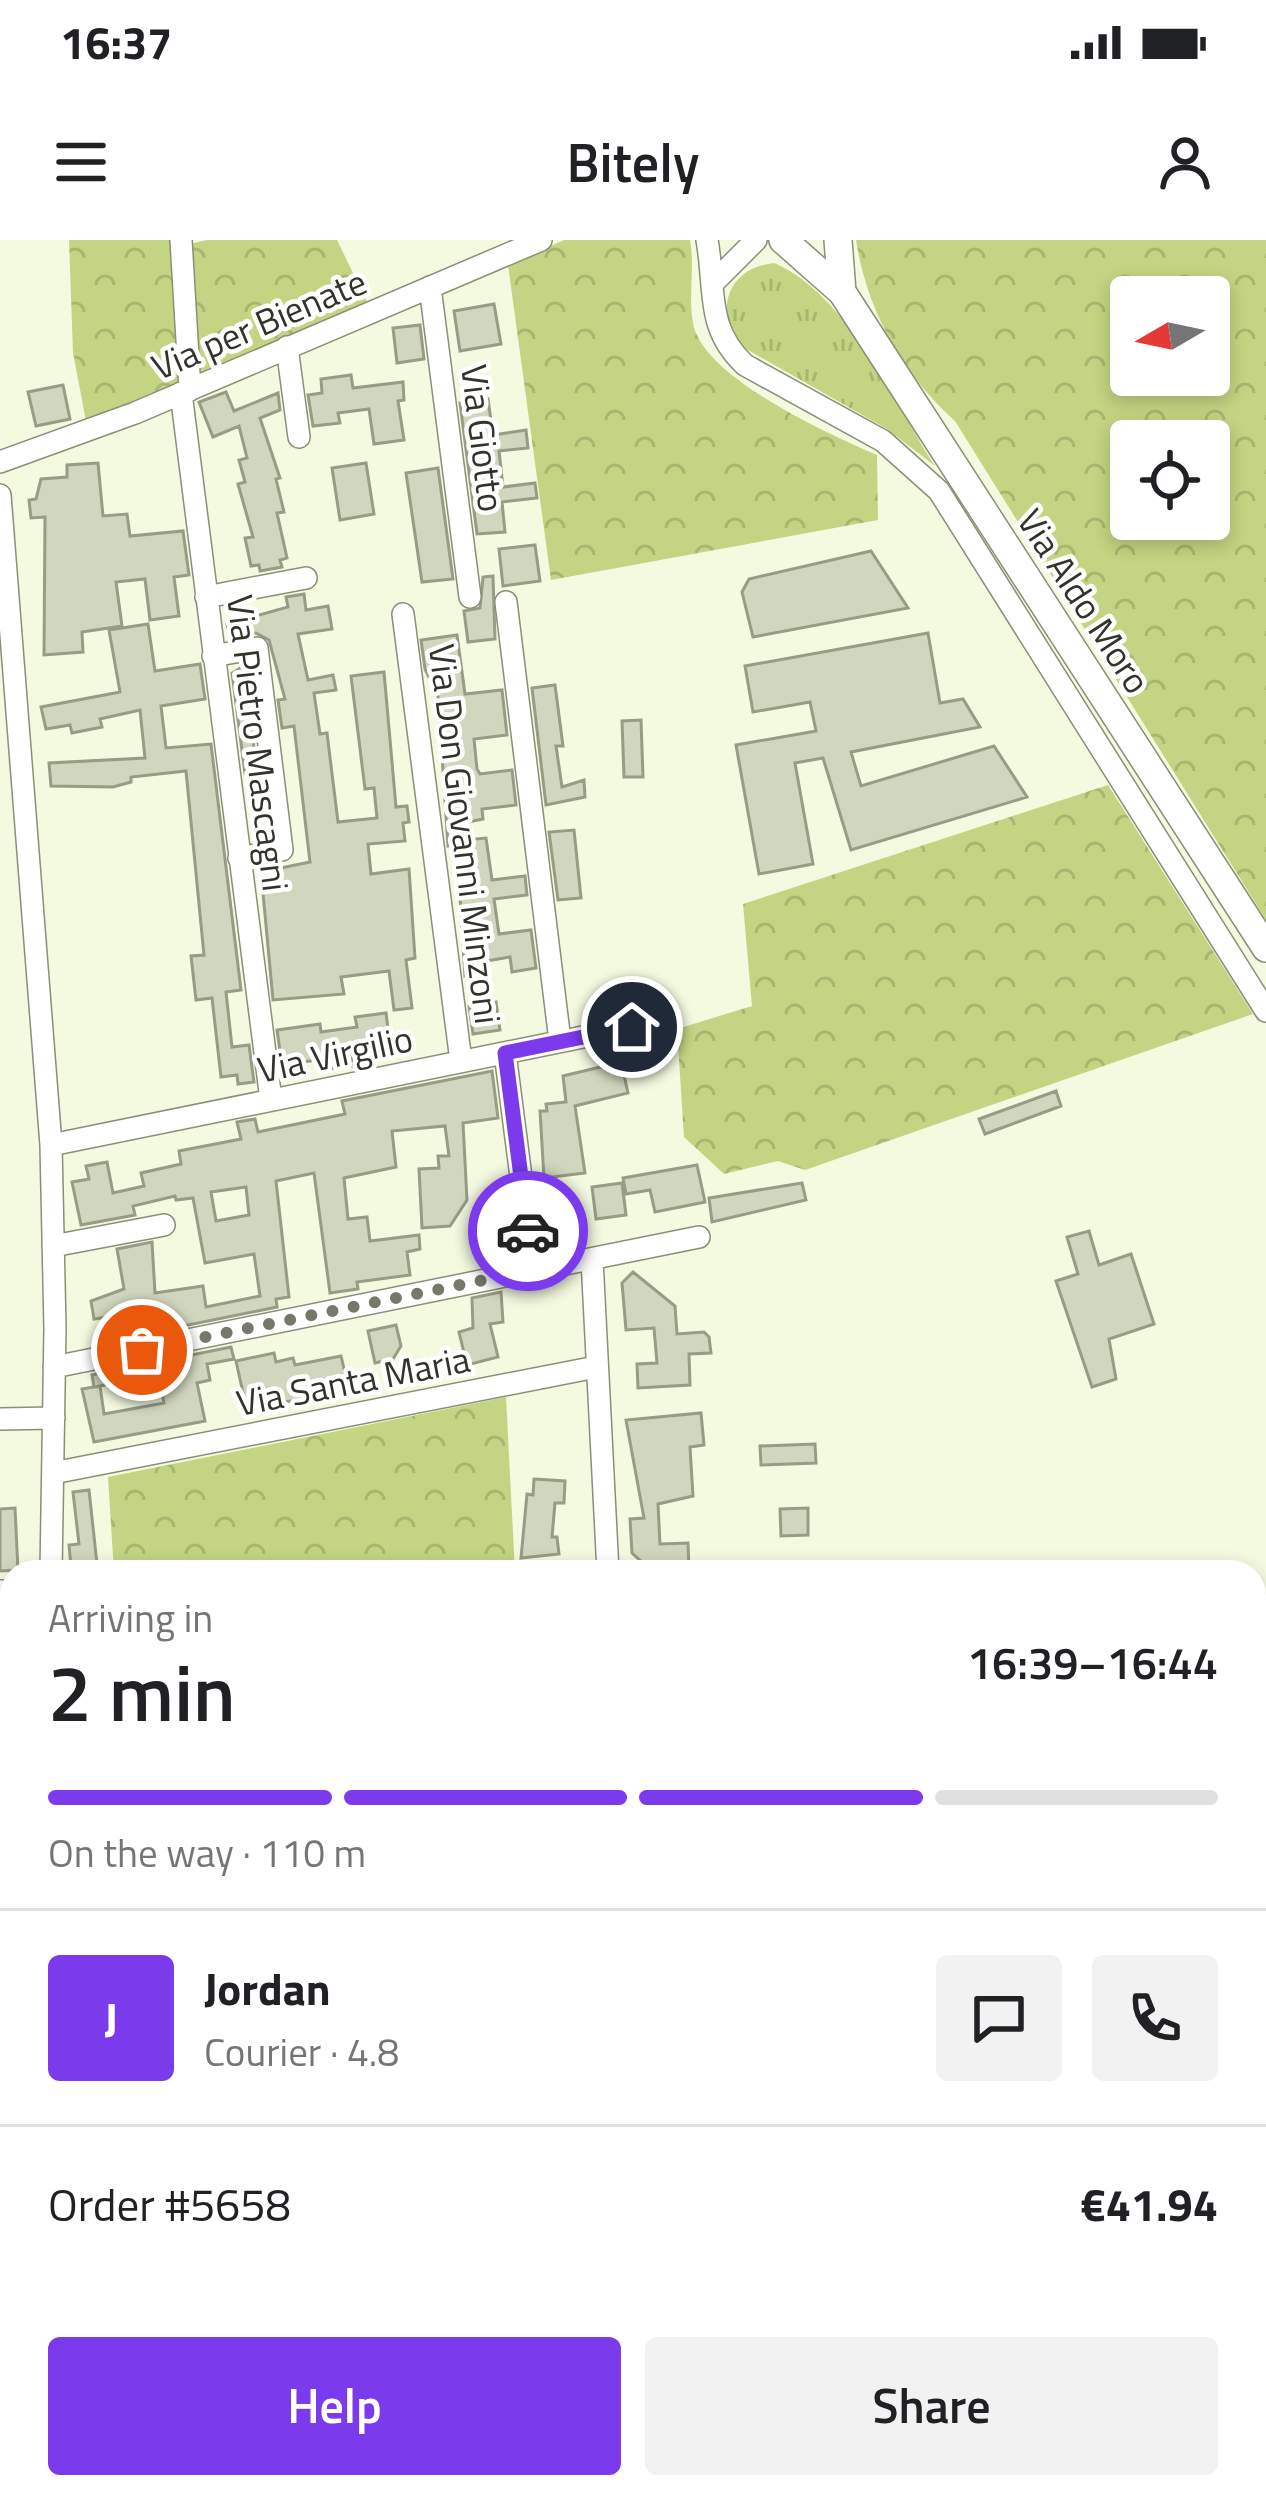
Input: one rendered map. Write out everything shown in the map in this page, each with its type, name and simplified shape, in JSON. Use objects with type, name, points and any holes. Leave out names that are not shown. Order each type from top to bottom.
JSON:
[{"type":"main road","name":"Via Aldo Moro","points":[[783,240],[842,292],[1266,948]]},
{"type":"main road","name":"Via Aldo Moro","points":[[838,240],[842,292]]},
{"type":"street","name":"Via Pietro Mascagni","points":[[181,240],[185,391],[206,597],[271,1100]]},
{"type":"street","name":"Via per Bienate","points":[[0,462],[185,391],[541,240]]},
{"type":"street","points":[[707,240],[711,308],[727,349],[745,365],[883,441],[939,491],[1266,1011]]},
{"type":"street","points":[[713,283],[757,240]]},
{"type":"street","name":"Via Giotto","points":[[430,287],[470,597]]},
{"type":"street","points":[[286,347],[299,436]]},
{"type":"street","points":[[0,494],[51,1145],[51,1560]]},
{"type":"street","points":[[206,597],[306,578]]},
{"type":"street","points":[[506,602],[560,1041]]},
{"type":"street","name":"Via Don Giovanni Minzoni","points":[[403,614],[461,1061]]},
{"type":"street","points":[[213,656],[257,648],[282,850],[238,858]]},
{"type":"street","name":"Via Virgilio","points":[[51,1145],[632,1027]]},
{"type":"street","points":[[505,1053],[533,1270]]},
{"type":"street","points":[[53,1246],[164,1225]]},
{"type":"street","points":[[54,1367],[699,1237]]},
{"type":"street","points":[[592,1259],[607,1560]]},
{"type":"street","name":"Via Santa Maria","points":[[52,1473],[596,1366]]},
{"type":"street","points":[[0,1419],[54,1418]]},
{"type":"green space","points":[[69,240],[175,240],[177,247],[207,240],[337,240],[368,304],[86,421],[73,353]]},
{"type":"green space","points":[[564,240],[690,240],[693,323],[702,343],[719,364],[771,402],[877,455],[878,520],[551,580],[508,265]]},
{"type":"green space","points":[[856,240],[1266,240],[1266,920],[955,421],[903,361],[869,291]]},
{"type":"green space","points":[[774,263],[824,298],[846,324],[935,466],[887,429],[739,345],[727,318],[730,292],[746,273]]},
{"type":"green space","points":[[1108,785],[1253,1014],[805,1170],[778,1161],[724,1174],[684,1137],[677,1029],[752,1006],[743,904]]},
{"type":"green space","points":[[506,1397],[514,1560],[113,1560],[108,1477]]},
{"type":"building","points":[[494,304],[501,344],[460,351],[454,311]]},
{"type":"building","points":[[420,325],[424,359],[397,363],[393,328]]},
{"type":"building","points":[[351,375],[353,388],[403,382],[404,400],[398,401],[404,440],[374,444],[369,409],[338,413],[340,423],[313,426],[308,395],[322,393],[321,379]]},
{"type":"building","points":[[63,385],[70,419],[36,426],[28,392]]},
{"type":"building","points":[[226,392],[234,411],[278,393],[280,410],[260,418],[280,478],[276,479],[284,512],[277,513],[287,558],[280,560],[282,567],[260,571],[259,565],[251,566],[245,538],[253,537],[238,484],[245,482],[239,460],[247,458],[239,426],[213,437],[199,402]]},
{"type":"building","points":[[488,399],[493,435],[526,430],[528,448],[499,451],[503,487],[535,483],[537,498],[502,502],[505,532],[477,534],[460,403]]},
{"type":"building","points":[[98,463],[103,516],[127,514],[130,536],[183,531],[189,575],[174,577],[179,616],[150,620],[145,579],[116,582],[122,626],[82,632],[83,652],[44,655],[45,517],[31,518],[29,500],[36,499],[41,479],[67,477],[67,465]]},
{"type":"building","points":[[366,463],[374,514],[340,520],[332,468]]},
{"type":"building","points":[[438,468],[453,579],[422,582],[406,473]]},
{"type":"building","points":[[535,545],[540,581],[503,586],[499,549]]},
{"type":"building","points":[[871,551],[908,608],[753,637],[742,592],[749,579]]},
{"type":"building","points":[[493,576],[495,639],[468,642],[464,611],[480,608],[483,577]]},
{"type":"building","points":[[304,594],[306,610],[328,606],[332,629],[298,634],[308,680],[333,675],[336,690],[314,693],[320,734],[327,733],[338,822],[377,818],[374,788],[365,789],[351,676],[384,672],[396,807],[407,806],[409,822],[403,823],[405,841],[368,844],[371,874],[409,869],[415,958],[406,960],[412,1008],[394,1010],[389,971],[341,977],[344,994],[273,1000],[261,872],[310,862],[294,726],[282,728],[278,700],[285,699],[269,640],[256,633],[230,638],[227,624],[288,607],[286,597]]},
{"type":"building","points":[[148,624],[155,671],[200,664],[205,699],[161,706],[166,748],[211,744],[241,990],[226,992],[232,1047],[249,1045],[254,1082],[238,1084],[237,1075],[221,1077],[212,998],[196,1000],[191,956],[204,955],[186,771],[131,777],[131,782],[113,787],[51,786],[49,763],[145,758],[140,710],[100,719],[102,727],[72,733],[70,725],[46,729],[41,707],[120,692],[109,630]]},
{"type":"building","points":[[928,633],[940,703],[963,699],[980,727],[851,752],[861,786],[994,746],[1027,797],[851,850],[823,758],[795,763],[813,864],[759,874],[736,745],[816,731],[810,702],[753,712],[745,666]]},
{"type":"building","points":[[457,635],[465,694],[502,690],[507,735],[474,739],[477,769],[480,774],[512,770],[516,805],[482,809],[483,819],[458,824],[461,844],[448,846],[438,696],[425,669],[421,640]]},
{"type":"building","points":[[244,666],[257,773],[245,774],[232,673]]},
{"type":"building","points":[[555,685],[563,746],[556,746],[562,787],[584,780],[585,797],[546,805],[532,688]]},
{"type":"building","points":[[641,720],[643,777],[624,777],[622,721]]},
{"type":"building","points":[[574,830],[581,898],[558,900],[549,832]]},
{"type":"building","points":[[486,838],[492,880],[525,876],[527,895],[494,899],[499,934],[531,930],[536,968],[512,972],[510,957],[481,962],[482,974],[465,976],[459,882],[469,880],[464,840]]},
{"type":"building","points":[[496,1002],[500,1030],[473,1034],[469,1006]]},
{"type":"building","points":[[386,1013],[391,1051],[352,1056],[353,1066],[319,1070],[317,1060],[282,1065],[277,1030],[320,1024],[321,1032],[357,1027],[355,1017]]},
{"type":"building","points":[[621,1062],[628,1093],[575,1106],[585,1173],[544,1178],[540,1111],[547,1111],[546,1104],[566,1102],[563,1076]]},
{"type":"building","points":[[492,1071],[498,1118],[463,1123],[467,1200],[450,1226],[422,1228],[419,1169],[439,1168],[438,1156],[449,1156],[445,1126],[392,1131],[396,1167],[344,1178],[348,1219],[367,1217],[370,1241],[419,1235],[420,1249],[407,1252],[410,1275],[357,1282],[358,1289],[330,1293],[314,1173],[276,1181],[289,1297],[276,1299],[277,1307],[139,1335],[135,1313],[94,1319],[91,1301],[124,1289],[117,1249],[152,1242],[155,1293],[203,1286],[206,1307],[260,1296],[254,1254],[205,1263],[193,1198],[176,1200],[175,1196],[133,1206],[135,1215],[81,1225],[72,1182],[89,1179],[86,1166],[107,1162],[113,1193],[144,1186],[141,1173],[181,1164],[179,1151],[241,1139],[237,1122],[255,1119],[258,1132],[345,1114],[342,1101]],"holes":[[[246,1187],[249,1215],[216,1221],[211,1192]]]},
{"type":"building","points":[[1056,1091],[1061,1106],[985,1134],[979,1119]]},
{"type":"building","points":[[697,1165],[705,1202],[655,1212],[650,1190],[626,1194],[623,1178]]},
{"type":"building","points":[[622,1183],[626,1215],[596,1219],[592,1187]]},
{"type":"building","points":[[802,1183],[806,1200],[712,1222],[709,1198]]},
{"type":"building","points":[[505,1193],[516,1256],[492,1262],[490,1195]]},
{"type":"building","points":[[1089,1231],[1099,1265],[1131,1254],[1154,1324],[1109,1339],[1116,1379],[1092,1387],[1056,1281],[1078,1274],[1067,1237]]},
{"type":"building","points":[[633,1272],[675,1306],[677,1334],[704,1332],[709,1337],[711,1353],[689,1354],[690,1385],[638,1388],[637,1364],[657,1363],[654,1328],[626,1330],[622,1283]]},
{"type":"building","points":[[501,1292],[503,1322],[490,1324],[498,1357],[467,1365],[459,1332],[473,1328],[472,1298]]},
{"type":"building","points":[[396,1325],[401,1346],[393,1359],[375,1363],[368,1331]]},
{"type":"building","points":[[231,1347],[234,1359],[207,1364],[210,1380],[197,1383],[205,1421],[94,1442],[82,1389],[94,1387],[92,1375]],"holes":[[[158,1374],[164,1403],[104,1414],[100,1386],[95,1387]]]},
{"type":"building","points":[[274,1353],[276,1362],[293,1358],[295,1365],[341,1356],[346,1377],[337,1379],[339,1392],[280,1403],[278,1395],[245,1402],[236,1361]]},
{"type":"building","points":[[701,1413],[704,1445],[690,1447],[693,1496],[658,1504],[660,1544],[688,1543],[689,1560],[640,1560],[632,1553],[630,1519],[644,1518],[626,1420]]},
{"type":"building","points":[[815,1444],[816,1463],[761,1465],[760,1446]]},
{"type":"building","points":[[534,1479],[565,1481],[564,1503],[555,1503],[552,1537],[557,1537],[559,1554],[521,1558],[527,1494],[533,1495]]},
{"type":"building","points":[[89,1490],[97,1560],[70,1560],[69,1545],[79,1544],[73,1492]]},
{"type":"building","points":[[15,1508],[18,1560],[0,1560],[0,1509]]},
{"type":"building","points":[[808,1508],[808,1535],[781,1536],[780,1509]]},
{"type":"way so far","points":[[142,1350],[533,1270],[528,1231]]},
{"type":"route","points":[[528,1231],[505,1053],[632,1027]]}]
